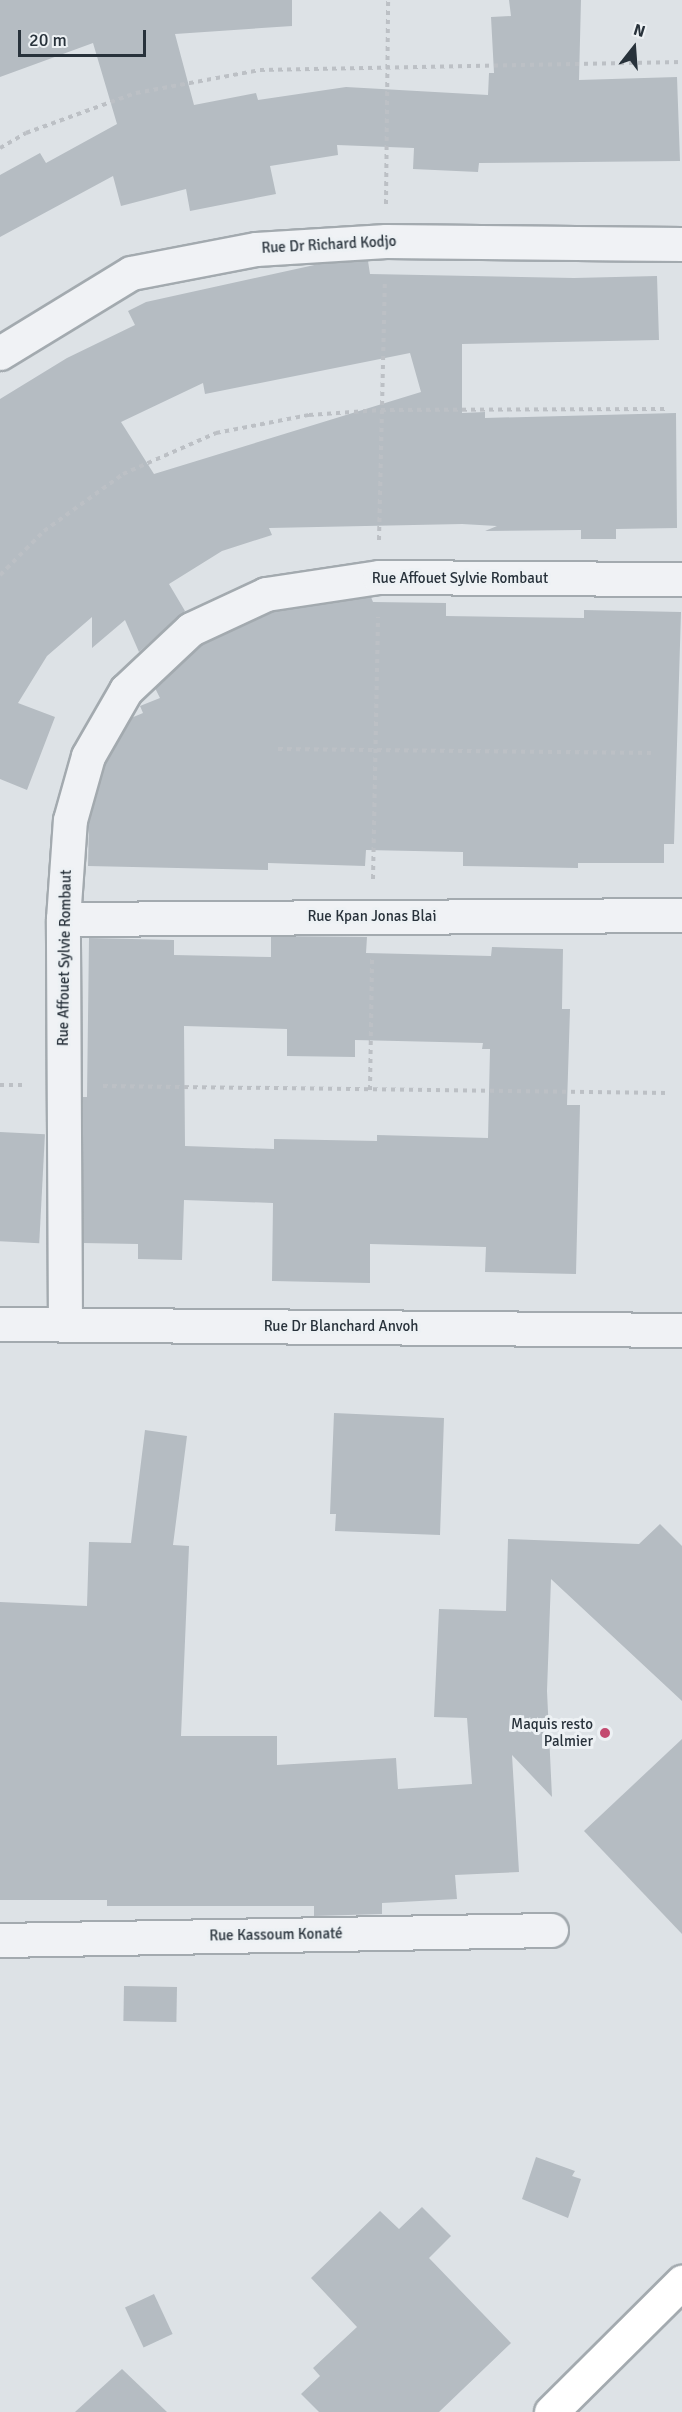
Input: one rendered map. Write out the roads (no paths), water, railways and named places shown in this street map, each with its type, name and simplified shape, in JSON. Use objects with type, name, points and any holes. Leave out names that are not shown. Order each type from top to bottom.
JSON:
[{"type":"street","name":"Rue Dr Richard Kodjo","points":[[0,353],[131,273],[256,249],[386,241],[682,244]]},
{"type":"street","name":"Rue Affouet Sylvie Rombaut","points":[[65,1325],[63,920],[70,819],[88,756],[126,690],[190,629],[266,594],[378,578],[682,579]]},
{"type":"street","name":"Rue Kpan Jonas Blai","points":[[63,920],[682,915]]},
{"type":"street","name":"Rue Dr Blanchard Anvoh","points":[[0,1324],[682,1330]]},
{"type":"street","name":"Rue Kassoum Konaté","points":[[0,1940],[551,1930]]},
{"type":"street","points":[[551,2412],[682,2282]]},
{"type":"place","name":"Maquis resto Palmier","points":[[605,1733]]}]
